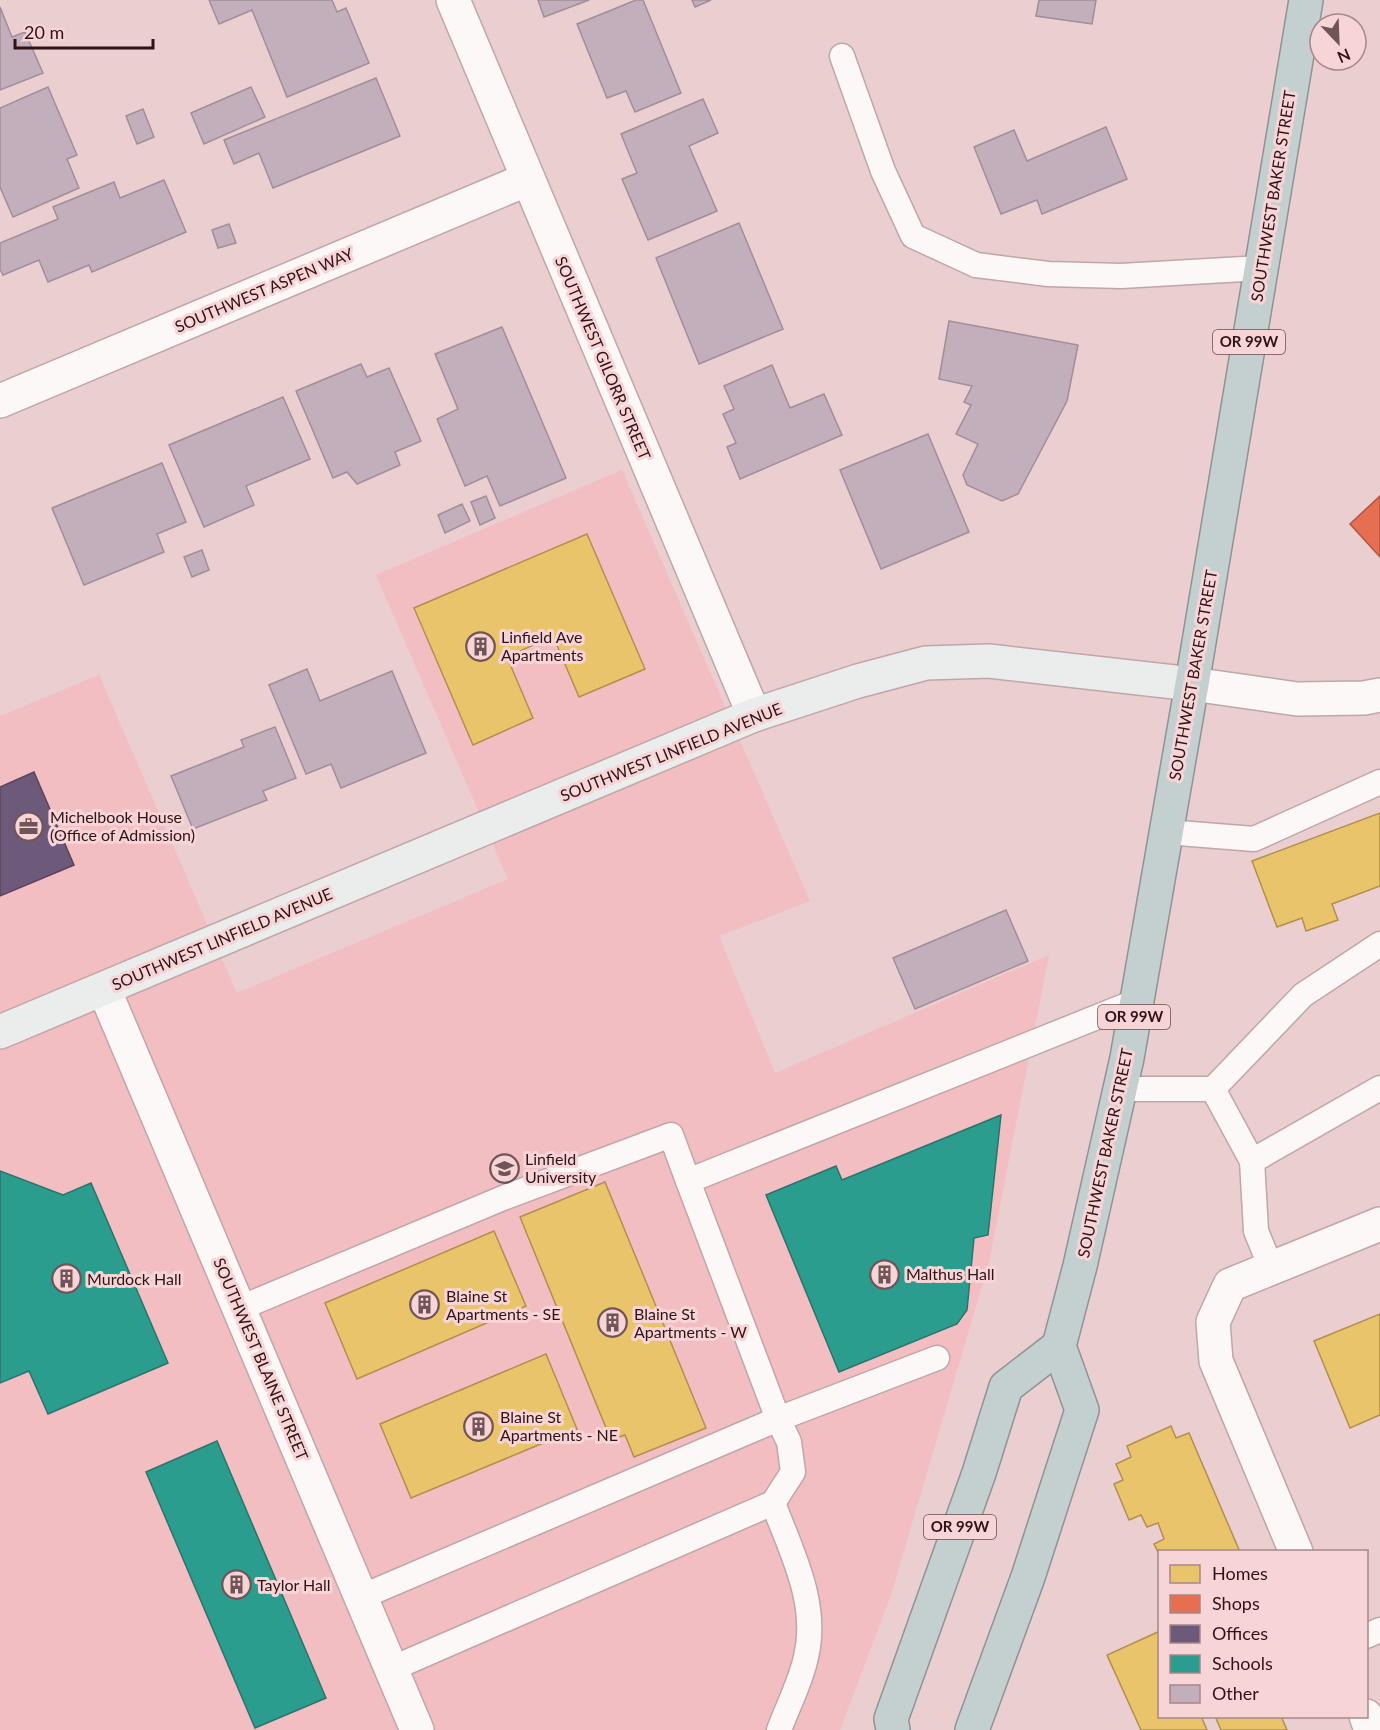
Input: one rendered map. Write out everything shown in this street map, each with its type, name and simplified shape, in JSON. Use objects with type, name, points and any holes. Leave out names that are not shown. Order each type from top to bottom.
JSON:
[{"type":"highway","name":"SOUTHWEST BAKER STREET","points":[[1059,1346],[1121,1089],[1167,832],[1306,0]]},
{"type":"highway","name":"OR 99W","points":[[893,1730],[891,1719],[968,1505],[1006,1387],[1059,1346]]},
{"type":"highway","points":[[972,1730],[1028,1577],[1082,1410],[1059,1346]]},
{"type":"street","name":"SOUTHWEST GILORR STREET","points":[[453,0],[754,715]]},
{"type":"street","name":"SOUTHWEST ASPEN WAY","points":[[0,401],[528,180]]},
{"type":"street","name":"SOUTHWEST LINFIELD AVENUE","points":[[0,1032],[754,715],[858,681],[926,663],[989,661],[1192,684],[1297,699],[1364,698],[1380,695]]},
{"type":"street","name":"SOUTHWEST BLAINE STREET","points":[[104,989],[417,1730]]},
{"type":"street","points":[[1296,1550],[1216,1361],[1213,1322],[1230,1285],[1380,1224]]},
{"type":"lane","points":[[842,56],[883,171],[913,236],[976,265],[1048,274],[1121,276],[1262,268]]},
{"type":"lane","points":[[1167,832],[1254,839],[1380,782]]},
{"type":"lane","points":[[1121,1089],[1213,1089],[1304,995],[1380,944]]},
{"type":"lane","points":[[688,1181],[1137,1001]]},
{"type":"lane","points":[[1252,1161],[1380,1088]]},
{"type":"lane","points":[[1213,1089],[1252,1161],[1256,1230],[1271,1268]]},
{"type":"lane","points":[[240,1308],[504,1198],[671,1135],[778,1419],[789,1442],[793,1472],[773,1503],[391,1669]]},
{"type":"lane","points":[[361,1597],[778,1419],[937,1358]]},
{"type":"lane","points":[[773,1503],[803,1582],[810,1624],[806,1657],[779,1730]]},
{"type":"shaded area","name":"Linfield University","points":[[622,470],[810,901],[719,936],[775,1073],[1049,955],[989,1262],[891,1595],[840,1730],[0,1730],[0,716],[99,675],[237,993],[508,879],[376,575]]},
{"type":"building: Homes","name":"Linfield Ave Apartments","points":[[587,534],[645,669],[579,697],[553,636],[507,657],[533,718],[473,745],[414,608]]},
{"type":"building: Homes","points":[[1380,813],[1380,886],[1332,904],[1338,920],[1306,931],[1302,918],[1277,927],[1252,861]]},
{"type":"building: Homes","name":"Blaine St Apartments - W","points":[[605,1182],[706,1428],[634,1457],[625,1435],[611,1440],[520,1217]]},
{"type":"building: Homes","name":"Blaine St Apartments - SE","points":[[494,1231],[526,1306],[357,1379],[325,1303]]},
{"type":"building: Homes","points":[[1380,1314],[1380,1415],[1350,1428],[1314,1341]]},
{"type":"building: Homes","name":"Blaine St Apartments - NE","points":[[546,1354],[577,1429],[411,1498],[380,1424]]},
{"type":"building: Homes","points":[[1171,1426],[1176,1438],[1189,1433],[1239,1550],[1158,1550],[1158,1552],[1154,1544],[1164,1539],[1158,1523],[1147,1527],[1141,1515],[1129,1520],[1114,1484],[1123,1480],[1116,1464],[1131,1457],[1127,1446]]},
{"type":"building: Homes","points":[[1158,1632],[1158,1718],[1202,1718],[1207,1730],[1141,1730],[1107,1655]]},
{"type":"building: Homes","points":[[1216,1718],[1282,1718],[1287,1730],[1221,1730]]},
{"type":"building: Shops","points":[[1380,496],[1380,557],[1350,524]]},
{"type":"building: Offices","name":"Michelbook House (Office of Admission)","points":[[34,772],[74,865],[0,896],[0,787]]},
{"type":"building: Schools","name":"Malthus Hall","points":[[1001,1115],[988,1235],[974,1238],[967,1310],[957,1324],[839,1372],[766,1195],[836,1166],[842,1180]]},
{"type":"building: Schools","name":"Murdock Hall","points":[[0,1171],[63,1195],[91,1183],[168,1363],[48,1414],[29,1371],[0,1383]]},
{"type":"building: Schools","name":"Taylor Hall","points":[[217,1441],[326,1698],[255,1728],[146,1472]]},
{"type":"building: Other","points":[[209,0],[332,0],[337,12],[346,8],[369,63],[287,97],[252,10],[219,24]]},
{"type":"building: Other","points":[[538,0],[589,0],[544,17]]},
{"type":"building: Other","points":[[636,0],[643,0],[681,93],[635,112],[626,91],[607,98],[577,24]]},
{"type":"building: Other","points":[[692,0],[711,0],[695,7]]},
{"type":"building: Other","points":[[1039,0],[1096,0],[1092,24],[1036,16]]},
{"type":"building: Other","points":[[0,7],[12,37],[25,32],[43,73],[0,90]]},
{"type":"building: Other","points":[[376,78],[400,136],[273,188],[259,153],[234,164],[224,140]]},
{"type":"building: Other","points":[[48,87],[77,155],[67,159],[79,188],[13,217],[0,187],[0,108]]},
{"type":"building: Other","points":[[251,87],[265,117],[204,144],[191,113]]},
{"type":"building: Other","points":[[703,99],[718,133],[689,146],[717,211],[648,240],[622,179],[637,173],[621,134]]},
{"type":"building: Other","points":[[143,109],[154,137],[137,144],[126,116]]},
{"type":"building: Other","points":[[1106,127],[1127,179],[1042,214],[1037,200],[1001,214],[974,147],[1014,130],[1027,161]]},
{"type":"building: Other","points":[[164,180],[186,232],[92,272],[89,265],[48,282],[39,260],[3,275],[0,269],[0,243],[58,219],[53,207],[114,182],[120,198]]},
{"type":"building: Other","points":[[739,223],[783,329],[699,364],[656,258]]},
{"type":"building: Other","points":[[229,224],[236,243],[218,248],[212,230]]},
{"type":"building: Other","points":[[949,321],[1078,345],[1067,401],[1018,494],[1002,501],[967,485],[963,475],[978,444],[956,434],[971,405],[964,402],[972,386],[939,379]]},
{"type":"building: Other","points":[[502,327],[566,478],[500,506],[487,476],[465,486],[437,419],[458,409],[435,354]]},
{"type":"building: Other","points":[[361,364],[367,377],[389,368],[421,441],[395,452],[400,465],[357,484],[347,472],[333,478],[296,391]]},
{"type":"building: Other","points":[[772,365],[790,408],[824,394],[842,435],[740,479],[727,447],[736,443],[723,414],[734,409],[724,386]]},
{"type":"building: Other","points":[[283,397],[310,459],[246,486],[254,505],[204,527],[169,445]]},
{"type":"building: Other","points":[[928,434],[969,532],[881,569],[840,470]]},
{"type":"building: Other","points":[[162,463],[186,522],[157,534],[164,552],[84,585],[52,508]]},
{"type":"building: Other","points":[[486,496],[495,518],[480,525],[471,502]]},
{"type":"building: Other","points":[[462,504],[470,521],[445,533],[438,515]]},
{"type":"building: Other","points":[[202,550],[209,570],[192,577],[184,557]]},
{"type":"building: Other","points":[[307,669],[320,701],[392,671],[426,753],[341,788],[331,764],[306,774],[269,685]]},
{"type":"building: Other","points":[[275,727],[296,778],[263,791],[267,800],[193,829],[171,776],[244,747],[241,740]]},
{"type":"building: Other","points":[[1006,910],[1028,961],[915,1009],[893,958]]},
{"type":"place","name":"Linfield Ave Apartments","points":[[480,646]]},
{"type":"place","name":"Michelbook House (Office of Admission)","points":[[29,826]]},
{"type":"place","name":"Linfield University","points":[[504,1168]]},
{"type":"place","name":"Malthus Hall","points":[[885,1274]]},
{"type":"place","name":"Murdock Hall","points":[[66,1279]]},
{"type":"place","name":"Blaine St Apartments - SE","points":[[425,1305]]},
{"type":"place","name":"Blaine St Apartments - W","points":[[613,1323]]},
{"type":"place","name":"Blaine St Apartments - NE","points":[[479,1426]]},
{"type":"place","name":"Taylor Hall","points":[[236,1585]]}]
